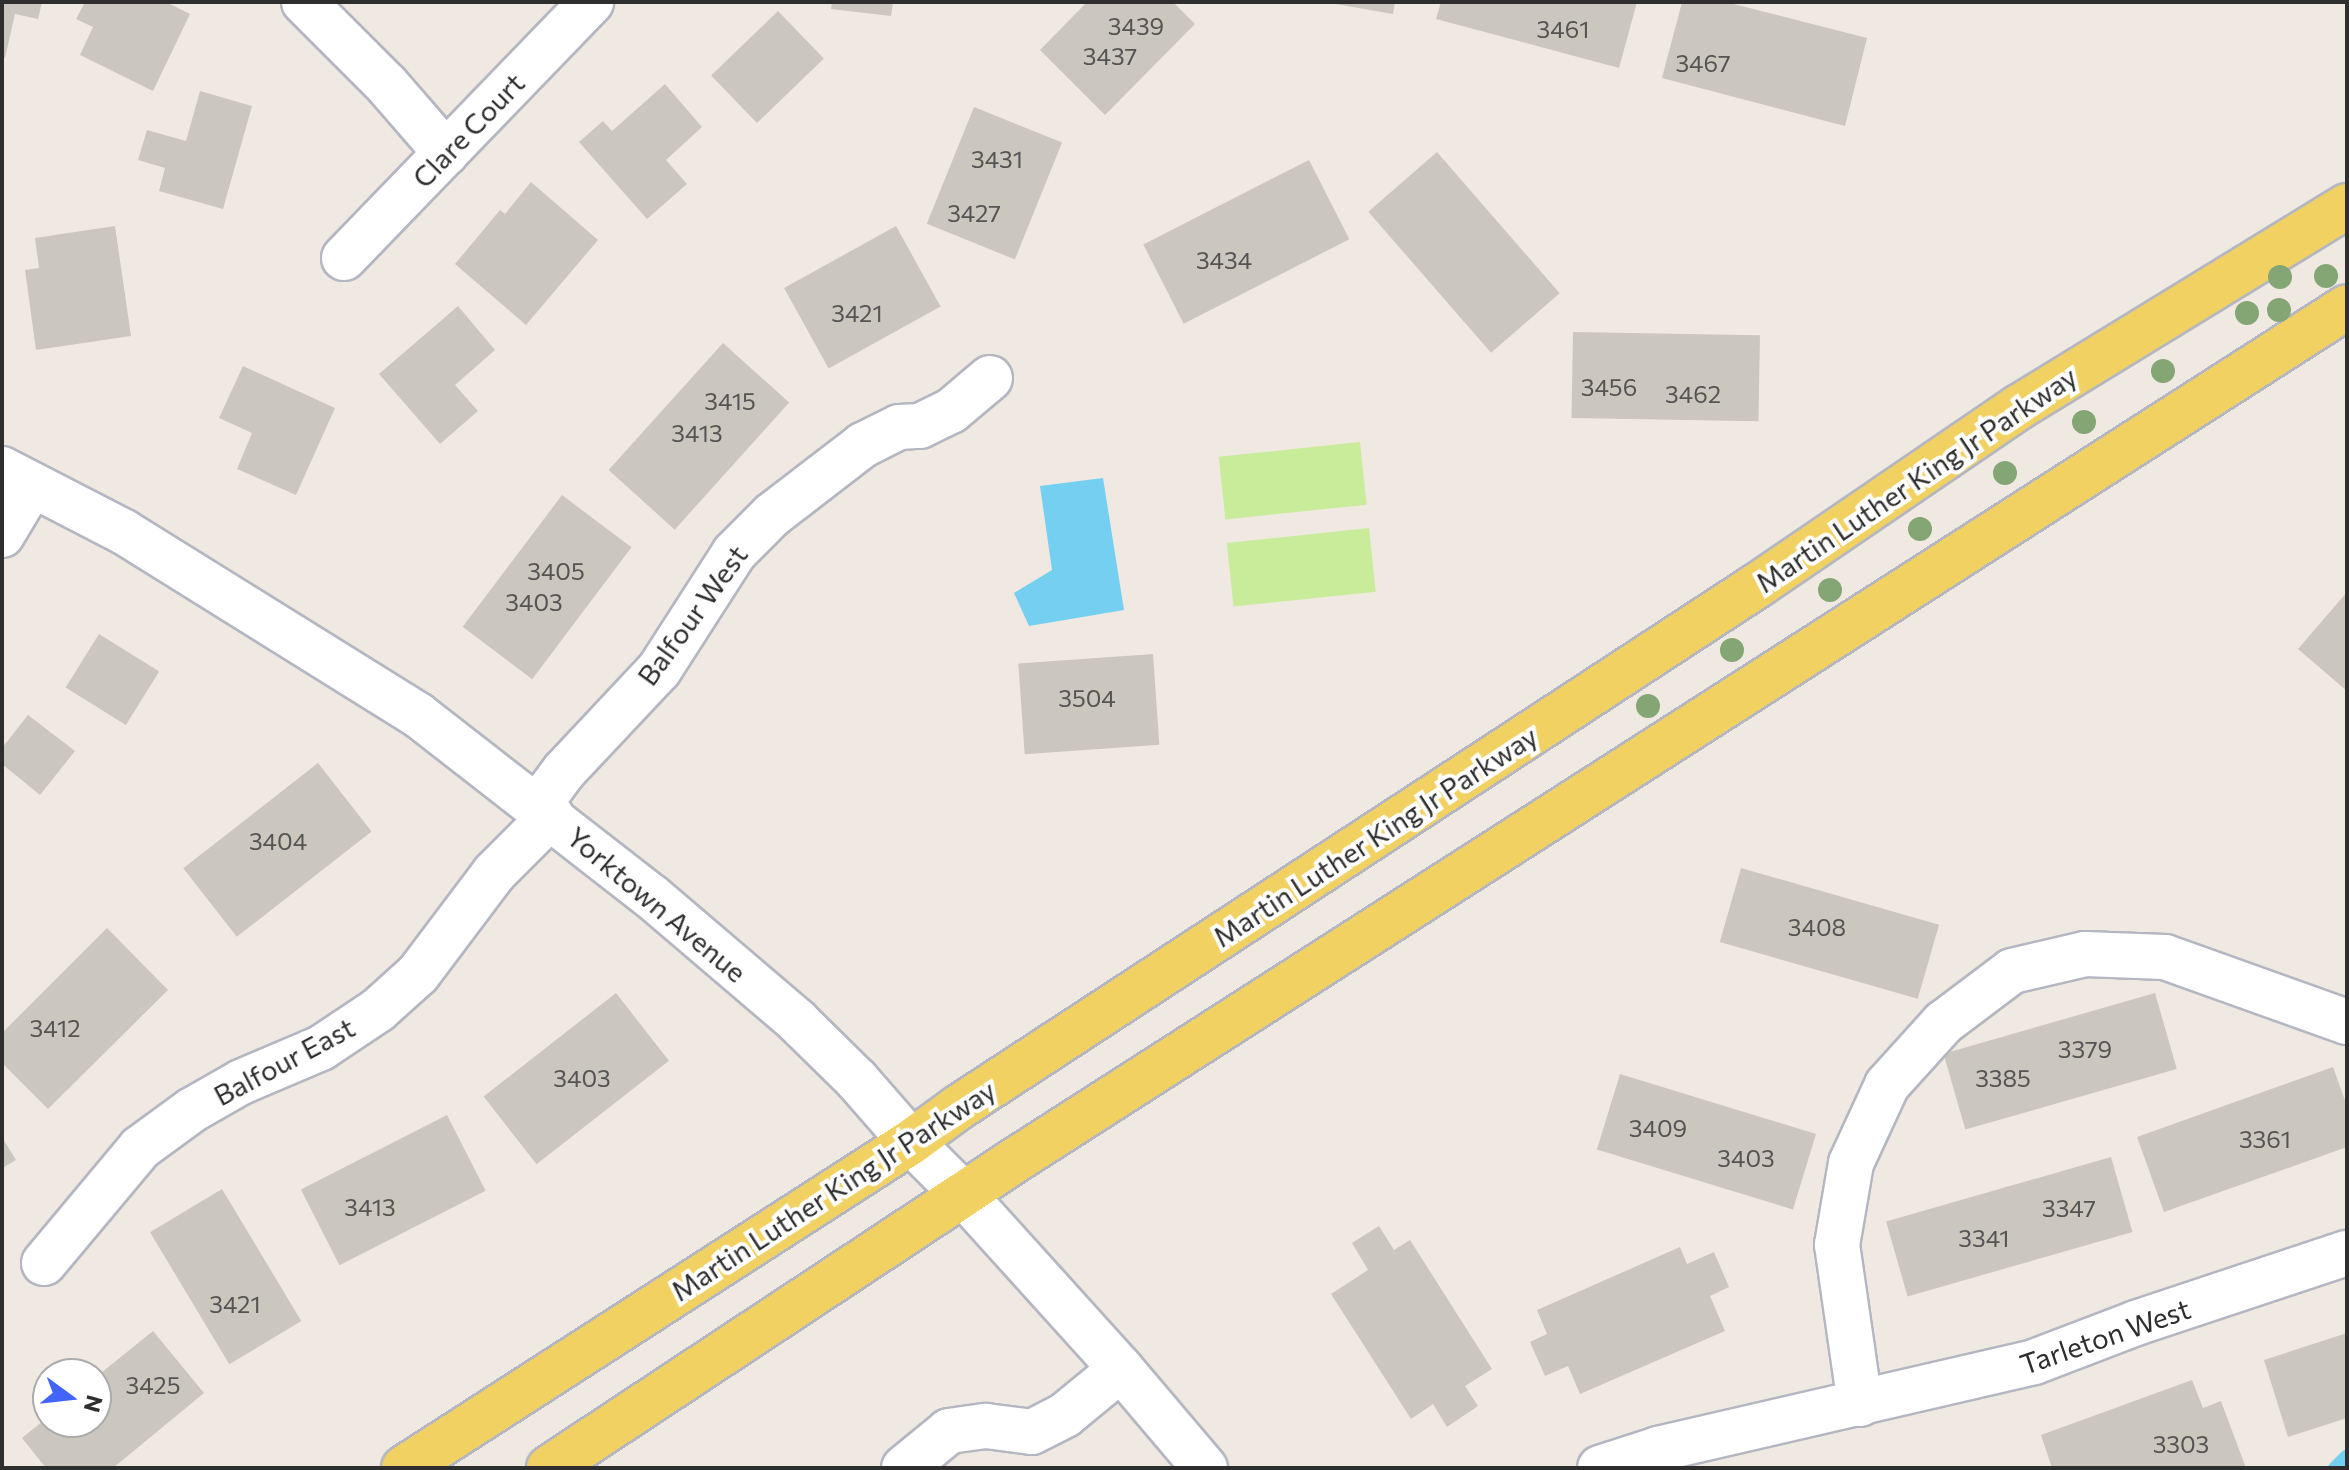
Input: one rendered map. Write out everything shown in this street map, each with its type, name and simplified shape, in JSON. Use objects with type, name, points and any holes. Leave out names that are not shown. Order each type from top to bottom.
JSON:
[{"type":"main road","name":"Martin Luther King Jr Parkway","points":[[404,1468],[911,1142],[959,1107],[1758,585],[2019,407],[2347,206]]},
{"type":"main road","points":[[549,1468],[963,1194],[2347,307]]},
{"type":"street","points":[[304,2],[387,85],[446,153]]},
{"type":"street","name":"Clare Court","points":[[344,258],[591,2]]},
{"type":"street","name":"Balfour West","points":[[544,811],[582,750],[659,670],[734,553],[772,515],[863,445],[899,427],[920,426],[951,411],[990,378]]},
{"type":"street","points":[[2,535],[17,477]]},
{"type":"street","name":"Yorktown Avenue","points":[[17,477],[124,532],[418,715],[652,897],[797,1021],[869,1092],[911,1142],[963,1194],[1121,1369],[1205,1468]]},
{"type":"street","name":"Balfour East","points":[[44,1263],[140,1148],[192,1110],[241,1082],[321,1048],[378,1010],[418,974],[544,811]]},
{"type":"street","points":[[1860,1404],[1837,1245],[1851,1163],[1887,1085],[1943,1023],[2012,971],[2085,954],[2165,957],[2347,1022]]},
{"type":"street","name":"Tarleton West","points":[[1600,1468],[1658,1449],[2034,1362],[2136,1323],[2347,1253]]},
{"type":"street","points":[[904,1468],[949,1431],[986,1426],[1032,1450],[1065,1415],[1121,1369]]},
{"type":"green space","points":[[1360,442],[1367,505],[1225,519],[1219,457]]},
{"type":"green space","points":[[1369,528],[1376,592],[1233,607],[1227,543]]},
{"type":"water","points":[[1103,478],[1124,610],[1029,626],[1014,593],[1052,570],[1040,486]]},
{"type":"building","points":[[2,2],[42,2],[38,19],[15,14],[5,58],[2,57]]},
{"type":"building","points":[[85,2],[166,2],[190,14],[153,91],[80,55],[93,27],[76,19]]},
{"type":"building","points":[[832,2],[893,2],[891,16],[831,9]]},
{"type":"building","points":[[1087,2],[1173,2],[1195,24],[1105,115],[1040,50]]},
{"type":"building","points":[[1324,2],[1395,2],[1393,14]]},
{"type":"building","points":[[1441,2],[1637,2],[1619,68],[1436,19]]},
{"type":"building","points":[[1682,2],[1726,2],[1867,38],[1845,126],[1662,78]]},
{"type":"building","points":[[778,11],[824,58],[757,123],[711,76]]},
{"type":"building","points":[[665,84],[702,127],[666,160],[687,184],[647,219],[579,142],[603,121],[612,131]]},
{"type":"building","points":[[200,91],[252,106],[223,209],[159,191],[165,168],[138,160],[147,130],[186,141]]},
{"type":"building","points":[[974,107],[1062,143],[1015,259],[927,224]]},
{"type":"building","points":[[1437,152],[1560,293],[1491,353],[1368,212]]},
{"type":"building","points":[[1309,160],[1349,239],[1184,324],[1143,244]]},
{"type":"building","points":[[531,182],[598,240],[526,325],[455,264],[500,210],[505,214]]},
{"type":"building","points":[[115,226],[131,336],[36,350],[25,270],[39,268],[35,238]]},
{"type":"building","points":[[896,226],[941,306],[829,369],[784,288]]},
{"type":"building","points":[[458,306],[495,350],[455,385],[478,411],[440,444],[379,374]]},
{"type":"building","points":[[1573,332],[1760,335],[1758,421],[1571,418]]},
{"type":"building","points":[[723,343],[789,403],[675,530],[609,470]]},
{"type":"building","points":[[243,366],[335,408],[296,495],[237,469],[252,433],[219,418]]},
{"type":"building","points":[[562,495],[631,547],[532,679],[463,627]]},
{"type":"building","points":[[2347,592],[2347,691],[2298,649]]},
{"type":"building","points":[[99,634],[159,672],[126,725],[66,687]]},
{"type":"building","points":[[1153,654],[1159,745],[1025,754],[1018,663]]},
{"type":"building","points":[[28,715],[75,751],[40,795],[2,764],[2,748]]},
{"type":"building","points":[[318,763],[372,832],[237,937],[183,868]]},
{"type":"building","points":[[1741,868],[1939,925],[1918,999],[1720,942]]},
{"type":"building","points":[[107,928],[168,990],[48,1109],[2,1063],[2,1033]]},
{"type":"building","points":[[616,993],[669,1061],[537,1164],[484,1096]]},
{"type":"building","points":[[2155,993],[2177,1069],[1965,1130],[1944,1054]]},
{"type":"building","points":[[2333,1067],[2347,1106],[2347,1147],[2164,1212],[2137,1137]]},
{"type":"building","points":[[1620,1074],[1816,1134],[1793,1209],[1597,1150]]},
{"type":"building","points":[[447,1115],[486,1191],[339,1265],[301,1189]]},
{"type":"building","points":[[2,1137],[16,1160],[2,1168]]},
{"type":"building","points":[[2111,1157],[2132,1232],[1908,1296],[1886,1221]]},
{"type":"building","points":[[222,1189],[301,1321],[229,1364],[150,1232]]},
{"type":"building","points":[[1379,1226],[1394,1250],[1410,1240],[1492,1369],[1465,1386],[1478,1406],[1447,1427],[1433,1404],[1411,1419],[1331,1294],[1368,1270],[1352,1243]]},
{"type":"building","points":[[1680,1247],[1687,1264],[1714,1252],[1729,1287],[1710,1296],[1725,1331],[1580,1394],[1568,1366],[1545,1376],[1530,1342],[1547,1334],[1537,1310]]},
{"type":"building","points":[[153,1331],[204,1393],[113,1468],[46,1468],[22,1438],[32,1430],[32,1438],[112,1438],[112,1364]]},
{"type":"building","points":[[2347,1333],[2347,1418],[2288,1437],[2264,1360]]},
{"type":"building","points":[[2192,1380],[2203,1408],[2221,1401],[2246,1468],[2052,1468],[2041,1435]]},
{"type":"waterway","points":[[2334,1468],[2347,1455]]}]
